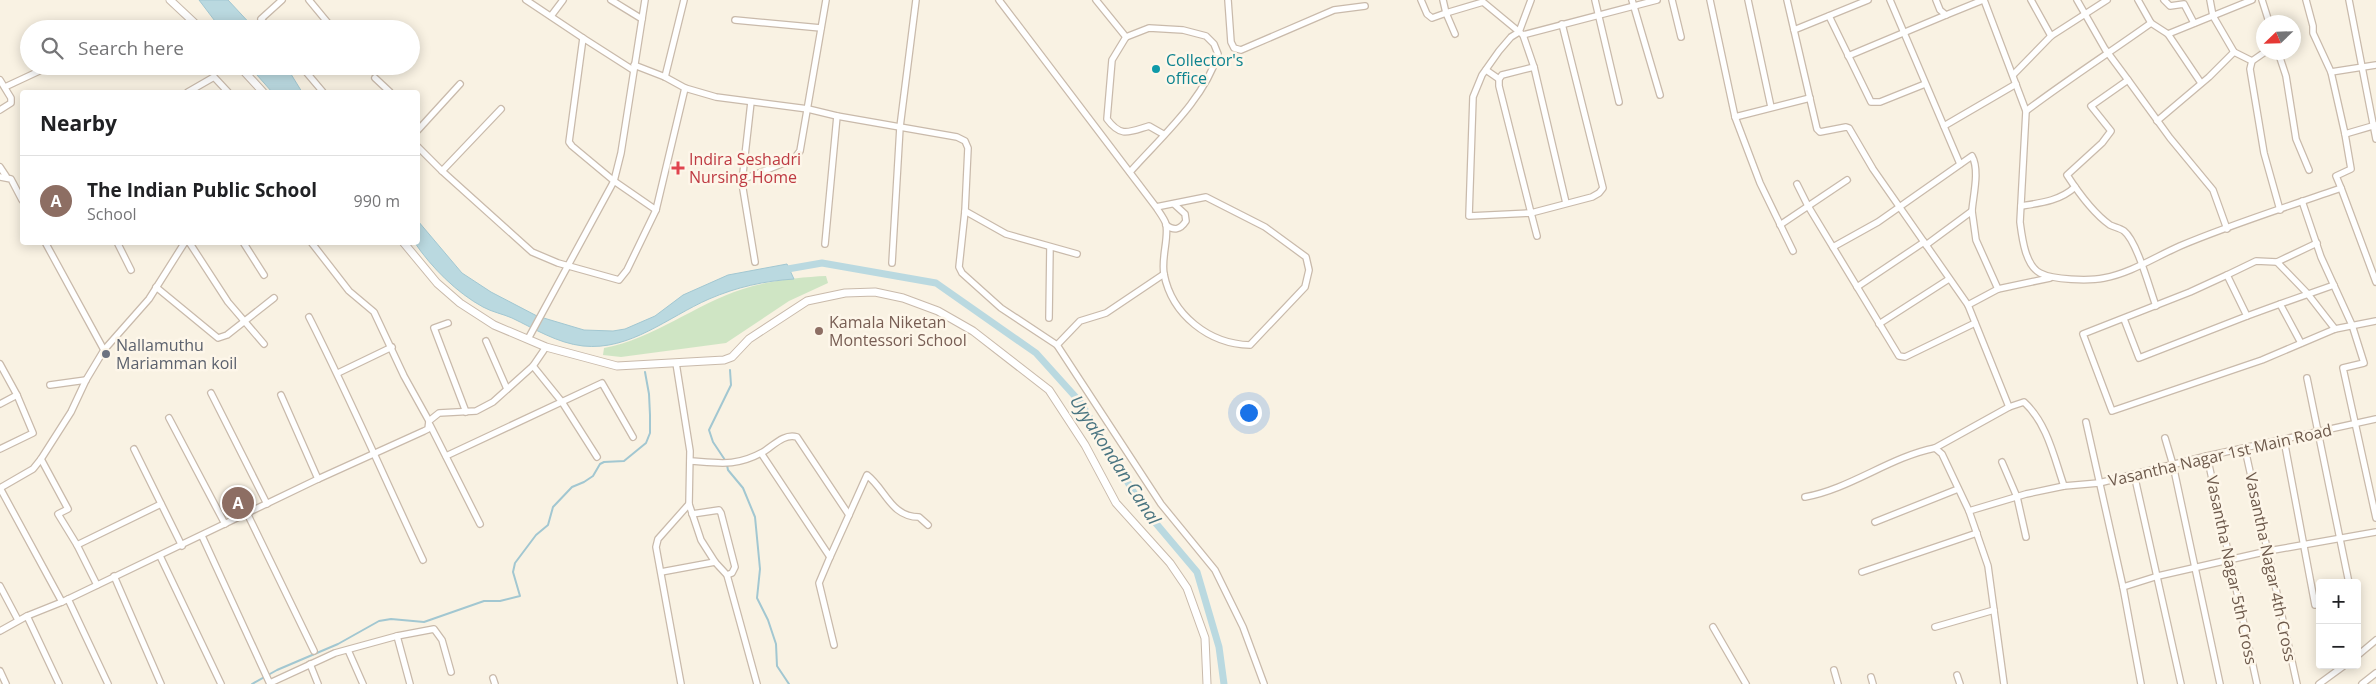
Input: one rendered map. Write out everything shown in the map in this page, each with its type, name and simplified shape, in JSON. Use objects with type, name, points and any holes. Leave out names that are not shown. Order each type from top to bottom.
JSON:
[{"type":"street","points":[[170,0],[191,20]]},
{"type":"street","points":[[262,20],[282,0]]},
{"type":"street","points":[[309,0],[326,20]]},
{"type":"street","points":[[526,0],[582,38],[634,68],[665,77],[685,88],[716,97],[808,109],[837,116],[957,137],[965,141],[968,148],[965,211],[959,267],[962,273],[1001,308],[1057,345],[1161,504],[1215,570],[1243,627],[1264,684]]},
{"type":"street","points":[[551,16],[563,0]]},
{"type":"street","points":[[611,0],[642,19]]},
{"type":"street","points":[[528,339],[614,181],[621,153],[645,0]]},
{"type":"street","points":[[665,77],[684,0]]},
{"type":"street","points":[[742,183],[744,179],[798,155],[808,109],[826,0]]},
{"type":"street","points":[[892,263],[900,127],[916,0]]},
{"type":"street","points":[[999,0],[1156,207],[1166,225],[1171,229],[1182,227],[1186,221],[1185,214],[1174,203]]},
{"type":"street","points":[[1096,0],[1126,36]]},
{"type":"street","points":[[1228,0],[1231,42],[1234,48],[1240,50],[1334,10],[1365,6]]},
{"type":"street","points":[[1421,0],[1427,14],[1432,18],[1483,1],[1521,33],[1534,66],[1566,204]]},
{"type":"street","points":[[1443,0],[1446,13],[1456,34]]},
{"type":"street","points":[[1521,33],[1531,0]]},
{"type":"street","points":[[1595,0],[1620,102]]},
{"type":"street","points":[[1562,24],[1603,188],[1599,194],[1592,197],[1531,213],[1469,216],[1473,97],[1486,70],[1511,37],[1521,33],[1598,15],[1633,3],[1657,0]]},
{"type":"street","points":[[1672,0],[1681,37]]},
{"type":"street","points":[[1710,0],[1735,117],[1760,183],[1793,251]]},
{"type":"street","points":[[1748,0],[1771,107]]},
{"type":"street","points":[[1787,0],[1817,129],[1820,132],[1849,128],[1873,169],[1968,305],[2009,407]]},
{"type":"street","points":[[1794,30],[1868,0]]},
{"type":"street","points":[[1890,0],[1960,164]]},
{"type":"street","points":[[1936,0],[1940,10],[1946,15]]},
{"type":"street","points":[[1848,56],[1984,0],[2026,111],[2021,206],[2022,238],[2031,264],[2038,272],[2051,278]]},
{"type":"street","points":[[2031,0],[2050,36]]},
{"type":"street","points":[[2077,0],[2109,53],[2157,121],[2213,190],[2227,229]]},
{"type":"street","points":[[2012,75],[2050,36],[2107,0]]},
{"type":"street","points":[[2138,0],[2151,23],[2168,34],[2201,83]]},
{"type":"street","points":[[2164,0],[2170,6],[2184,4],[2194,23]]},
{"type":"street","points":[[2210,0],[2213,16],[2234,52],[2252,61]]},
{"type":"street","points":[[2168,34],[2252,0]]},
{"type":"street","points":[[2262,0],[2267,15]]},
{"type":"street","points":[[2306,0],[2313,33],[2331,72],[2351,169],[2336,176],[2376,282]]},
{"type":"street","points":[[2349,0],[2376,139]]},
{"type":"street","points":[[1633,3],[1660,95]]},
{"type":"street","points":[[1829,16],[1871,102],[1880,102],[1925,84]]},
{"type":"street","points":[[735,20],[821,28]]},
{"type":"street","points":[[2026,111],[2071,76],[2109,53],[2151,23]]},
{"type":"street","points":[[1130,172],[1163,134],[1202,86],[1218,54],[1214,44],[1206,36],[1183,30],[1149,28],[1126,36],[1112,60],[1107,120],[1115,130],[1122,133],[1149,126],[1163,134]]},
{"type":"street","points":[[582,38],[570,142],[572,146],[614,181],[656,210]]},
{"type":"street","points":[[2157,121],[2234,52]]},
{"type":"street","points":[[2256,58],[2252,61],[2250,69],[2261,135],[2280,210]]},
{"type":"street","points":[[2281,60],[2286,76],[2296,139],[2309,170]]},
{"type":"street","points":[[2331,72],[2376,65]]},
{"type":"street","points":[[1534,66],[1502,75],[1499,79],[1499,86],[1537,236]]},
{"type":"street","points":[[1486,70],[1499,79]]},
{"type":"street","points":[[5,87],[31,75]]},
{"type":"street","points":[[247,75],[261,90]]},
{"type":"street","points":[[309,75],[321,90]]},
{"type":"street","points":[[191,90],[214,77],[226,90]]},
{"type":"street","points":[[375,78],[388,90]]},
{"type":"street","points":[[0,80],[11,98],[11,103],[0,110]]},
{"type":"street","points":[[2128,80],[2091,106],[2111,131],[2102,143],[2067,175],[2102,218],[2111,226],[2124,231],[2142,265],[2156,306]]},
{"type":"street","points":[[420,123],[460,84]]},
{"type":"street","points":[[1944,126],[2016,84]]},
{"type":"street","points":[[420,149],[532,252],[546,259],[609,279],[621,278],[656,210],[685,88]]},
{"type":"street","points":[[1735,117],[1810,98]]},
{"type":"street","points":[[751,102],[742,183],[756,262]]},
{"type":"street","points":[[442,171],[501,109]]},
{"type":"street","points":[[825,244],[837,116]]},
{"type":"street","points":[[2345,134],[2374,125]]},
{"type":"street","points":[[1834,248],[1900,208],[1970,156],[1974,158],[1975,181],[1972,211],[1976,240],[1998,289]]},
{"type":"street","points":[[0,167],[3,176],[11,179],[20,196]]},
{"type":"street","points":[[1780,225],[1847,180]]},
{"type":"street","points":[[1797,184],[1808,206],[1879,324],[1902,358],[1975,323]]},
{"type":"street","points":[[2021,206],[2047,202],[2063,196],[2075,187]]},
{"type":"street","points":[[1968,305],[1998,289],[2051,278],[2102,279],[2142,265],[2180,246],[2341,188]]},
{"type":"street","points":[[1156,207],[1206,197],[1227,207],[1264,227],[1306,257],[1310,270],[1305,286],[1250,345],[1238,345],[1210,336],[1181,313],[1169,293],[1162,258],[1166,225]]},
{"type":"street","points":[[2302,201],[2317,243],[2352,325],[2364,363],[2343,368],[2376,518]]},
{"type":"street","points":[[965,211],[1006,234],[1077,254]]},
{"type":"street","points":[[1857,287],[1925,244],[1972,211]]},
{"type":"street","points":[[2317,243],[2277,262],[2256,261],[2156,306],[2083,334],[2112,411],[2262,360],[2334,329],[2376,320]]},
{"type":"street","points":[[48,245],[104,350]]},
{"type":"street","points":[[118,245],[131,270]]},
{"type":"street","points":[[108,684],[65,601],[0,488],[33,469],[41,459],[71,412],[86,380],[104,350],[156,287],[185,245]]},
{"type":"street","points":[[189,245],[228,302],[264,344]]},
{"type":"street","points":[[245,245],[264,274]]},
{"type":"street","points":[[313,245],[350,291],[374,312],[404,376],[430,423],[480,524]]},
{"type":"street","points":[[406,245],[438,283],[460,303],[494,325],[546,347],[617,366],[676,363],[690,360],[724,360],[732,357],[749,340],[807,301],[845,293],[875,292],[903,298],[938,311],[973,331],[1049,390],[1085,445],[1116,503],[1164,556],[1187,588],[1205,638],[1207,684]]},
{"type":"street","points":[[1049,318],[1050,247]]},
{"type":"street","points":[[2277,262],[2307,293],[2334,329]]},
{"type":"street","points":[[1057,345],[1078,322],[1106,313],[1164,274]]},
{"type":"street","points":[[2227,275],[2247,316]]},
{"type":"street","points":[[1879,324],[1949,279]]},
{"type":"street","points":[[2124,319],[2139,358],[2307,293],[2334,285]]},
{"type":"street","points":[[156,287],[218,338],[222,338],[245,322],[274,298]]},
{"type":"street","points":[[2280,304],[2301,343]]},
{"type":"street","points":[[309,317],[338,374],[423,560]]},
{"type":"street","points":[[448,323],[434,328],[466,412]]},
{"type":"street","points":[[486,341],[507,389]]},
{"type":"street","points":[[338,374],[392,347]]},
{"type":"street","points":[[0,631],[18,620],[65,601],[318,479],[424,432],[440,413],[476,411],[493,402],[533,366],[546,347]]},
{"type":"street","points":[[676,363],[690,451],[689,504],[701,540],[715,562],[727,576],[757,684]]},
{"type":"street","points":[[0,364],[17,395],[33,433],[0,449]]},
{"type":"street","points":[[533,366],[562,402],[597,457]]},
{"type":"street","points":[[2307,378],[2349,579]]},
{"type":"street","points":[[50,385],[86,380]]},
{"type":"street","points":[[446,456],[602,383],[634,437]]},
{"type":"street","points":[[211,393],[267,504]]},
{"type":"street","points":[[0,404],[17,395]]},
{"type":"street","points":[[281,395],[318,479]]},
{"type":"street","points":[[1805,497],[1819,494],[1898,461],[1935,448],[2009,407],[2024,402],[2030,408],[2047,437],[2064,486]]},
{"type":"street","points":[[169,418],[225,524]]},
{"type":"street","name":"Vasantha Nagar 1st Main Road","points":[[1969,511],[2064,486],[2098,483],[2207,456],[2376,420]]},
{"type":"street","points":[[2086,422],[2098,483],[2123,587],[2141,684]]},
{"type":"street","points":[[690,461],[732,464],[761,453],[791,435],[797,437],[849,514]]},
{"type":"street","points":[[2165,438],[2174,465],[2194,568],[2220,684]]},
{"type":"street","points":[[2284,440],[2315,605]]},
{"type":"street","points":[[1935,448],[1942,454],[1969,511],[1988,566],[2004,684]]},
{"type":"street","points":[[134,449],[182,546]]},
{"type":"street","name":"Vasantha Nagar 4th Cross","points":[[2245,449],[2297,684]]},
{"type":"street","points":[[761,453],[830,557]]},
{"type":"street","name":"Vasantha Nagar 5th Cross","points":[[2207,456],[2257,684]]},
{"type":"street","points":[[41,459],[68,509],[58,514],[77,545],[97,585]]},
{"type":"street","points":[[2002,462],[2017,497],[2026,536]]},
{"type":"street","points":[[2134,474],[2181,684]]},
{"type":"street","points":[[834,645],[819,583],[867,475],[876,483],[896,511],[910,517],[919,517],[928,525]]},
{"type":"street","points":[[1875,522],[1958,489]]},
{"type":"street","points":[[77,545],[161,504]]},
{"type":"street","points":[[680,684],[656,543],[689,504]]},
{"type":"street","points":[[692,514],[715,510],[719,510],[721,513],[735,567],[732,573],[727,576]]},
{"type":"street","points":[[247,513],[314,651]]},
{"type":"street","points":[[2123,587],[2158,576],[2268,551],[2342,540],[2376,532]]},
{"type":"street","points":[[1862,572],[1977,533]]},
{"type":"street","points":[[202,536],[269,682],[348,650],[397,636],[434,629],[442,640],[451,672]]},
{"type":"street","points":[[160,556],[221,684]]},
{"type":"street","points":[[661,572],[715,562]]},
{"type":"street","points":[[114,576],[161,684]]},
{"type":"street","points":[[0,586],[18,620]]},
{"type":"street","points":[[1935,627],[1994,610]]},
{"type":"street","points":[[27,616],[59,684]]},
{"type":"street","points":[[1713,627],[1746,684]]},
{"type":"street","points":[[397,636],[410,684]]},
{"type":"street","points":[[2361,653],[2376,640]]},
{"type":"street","points":[[348,650],[363,684]]},
{"type":"street","points":[[310,664],[318,684]]},
{"type":"street","points":[[2319,684],[2340,669]]},
{"type":"street","points":[[1834,670],[1838,684]]},
{"type":"street","points":[[0,671],[6,684]]},
{"type":"street","points":[[2362,684],[2376,673]]},
{"type":"street","points":[[1957,675],[1960,684]]},
{"type":"street","points":[[1871,676],[1873,684]]},
{"type":"green space","points":[[826,276],[828,283],[789,301],[726,343],[621,357],[603,355],[604,348],[640,337],[725,295],[784,280]]},
{"type":"water","points":[[199,0],[228,0],[247,20],[214,20]]},
{"type":"water","points":[[257,75],[292,75],[301,90],[270,90]]},
{"type":"water","points":[[420,223],[462,273],[491,292],[537,316],[584,330],[613,331],[625,329],[655,316],[683,295],[728,275],[787,264],[794,279],[761,283],[730,291],[694,306],[633,338],[600,346],[583,346],[564,342],[512,318],[486,309],[454,287],[417,245],[420,245]]},
{"type":"waterway","name":"Uyyakondan Canal","points":[[782,270],[822,263],[936,283],[1036,353],[1081,403],[1143,508],[1197,572],[1219,647],[1224,684]]},
{"type":"waterway","points":[[725,460],[713,442],[709,430],[731,385],[730,370]]},
{"type":"waterway","points":[[252,684],[277,670],[338,644],[379,621],[391,619],[424,622],[484,601],[500,601],[520,596],[513,572],[515,563],[536,535],[548,525],[553,507],[572,487],[593,476],[600,464],[624,461],[646,443],[650,433],[650,415],[645,372]]},
{"type":"waterway","points":[[727,465],[728,470],[743,488],[755,517],[760,569],[757,598],[768,620],[776,644],[777,666],[789,684]]},
{"type":"place","name":"Collector's office","points":[[1156,69]]},
{"type":"place","name":"Indira Seshadri Nursing Home","points":[[678,168]]},
{"type":"place","name":"Kamala Niketan Montessori School","points":[[819,331]]},
{"type":"place","name":"Nallamuthu Mariamman koil","points":[[106,354]]},
{"type":"place","name":"The Indian Public School","points":[[238,503]]}]
